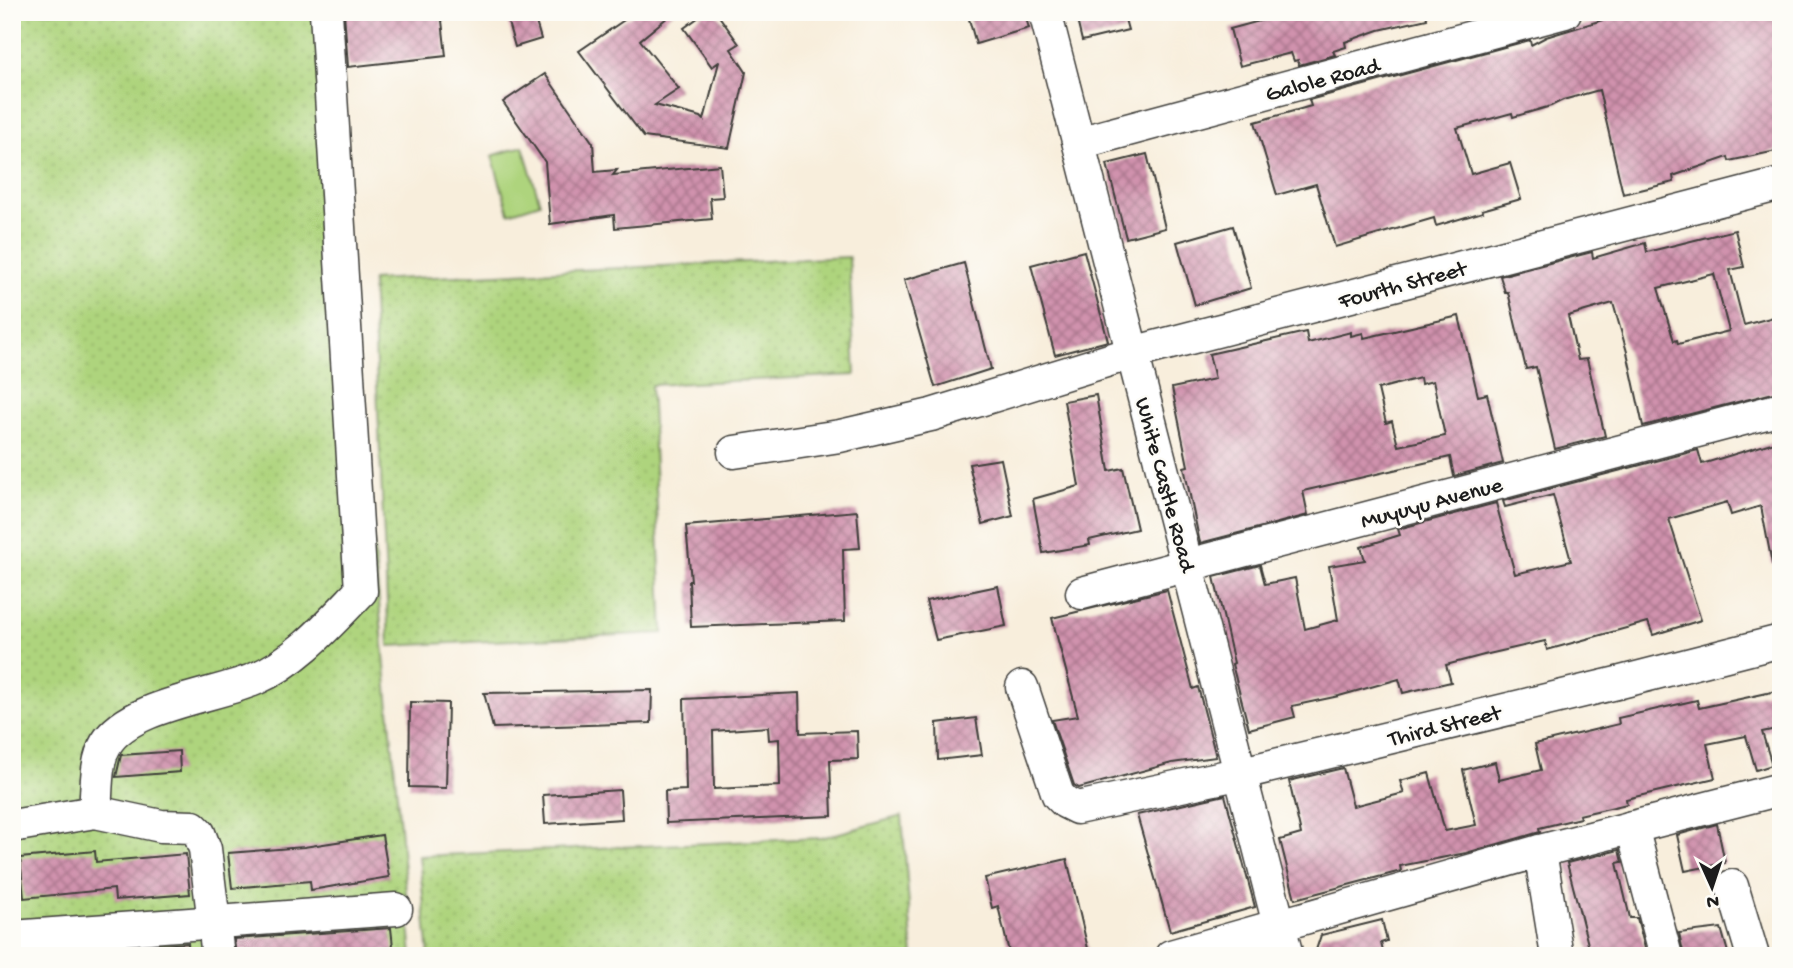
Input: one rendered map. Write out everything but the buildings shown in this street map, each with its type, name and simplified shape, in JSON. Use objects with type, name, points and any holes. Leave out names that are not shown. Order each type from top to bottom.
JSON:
[{"type":"street","points":[[95,812],[101,756],[107,742],[131,721],[179,701],[256,679],[306,647],[361,591],[326,12]]},
{"type":"street","name":"White Castle Road","points":[[1045,12],[1189,564],[1287,956]]},
{"type":"street","name":"Galole Road","points":[[1079,143],[1565,12]]},
{"type":"street","name":"Fourth Street","points":[[734,452],[853,433],[931,415],[1132,353],[1781,184]]},
{"type":"street","name":"Muyuyu Avenue","points":[[1082,593],[1781,409]]},
{"type":"street","name":"Third Street","points":[[1022,687],[1058,795],[1077,808],[1242,773],[1781,641]]},
{"type":"street","points":[[1171,956],[1540,851],[1781,789]]},
{"type":"street","points":[[12,826],[95,812],[161,825],[193,827],[199,832],[205,849],[218,956]]},
{"type":"street","points":[[1632,827],[1666,956]]},
{"type":"street","points":[[1540,851],[1557,956]]},
{"type":"street","points":[[1732,886],[1753,956]]},
{"type":"street","points":[[14,931],[215,923],[396,909]]},
{"type":"green space","points":[[12,12],[324,12],[412,956],[12,956]]},
{"type":"green space","points":[[523,146],[540,203],[509,213],[492,156]]},
{"type":"green space","points":[[849,257],[855,375],[651,385],[663,633],[389,646],[372,280]]},
{"type":"green space","points":[[902,816],[913,956],[429,956],[419,856],[821,838]]}]
